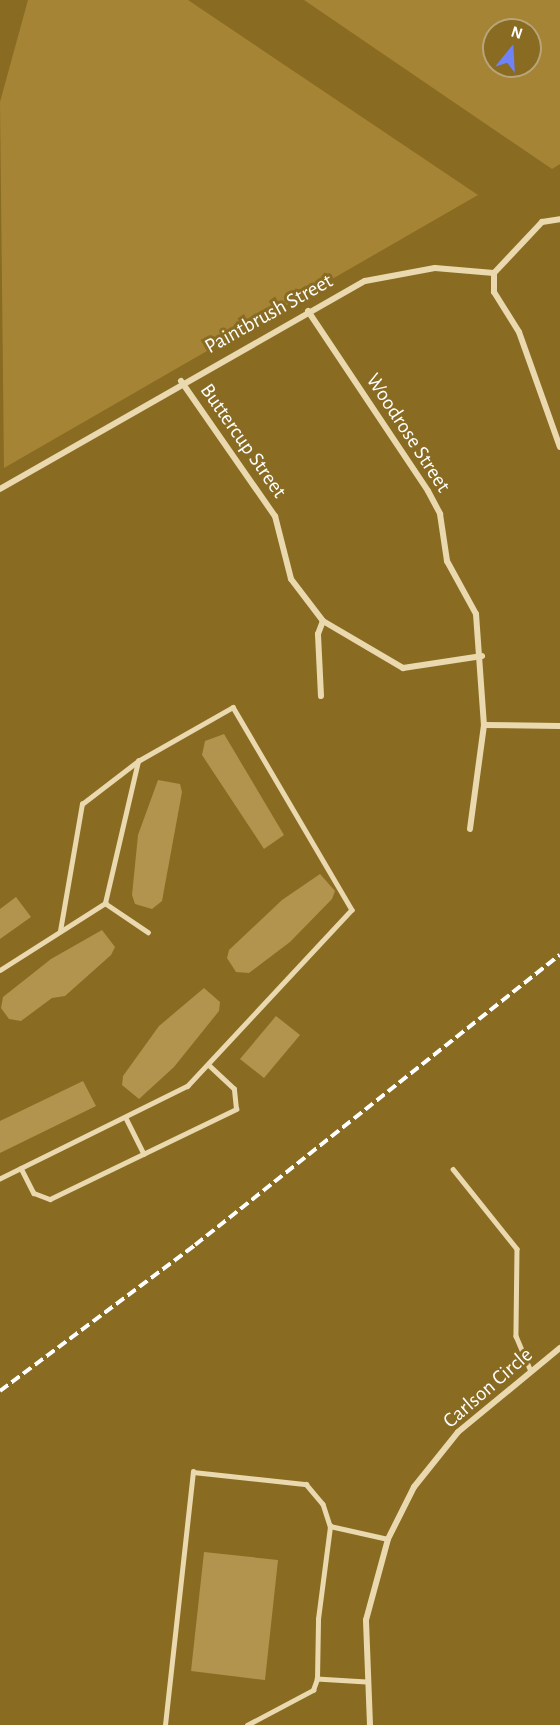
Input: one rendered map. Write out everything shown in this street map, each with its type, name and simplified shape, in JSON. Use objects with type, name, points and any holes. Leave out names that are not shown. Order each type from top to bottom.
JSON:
[{"type":"street","points":[[560,219],[542,222],[494,273],[494,292],[519,332],[560,447]]},
{"type":"street","name":"Paintbrush Street","points":[[0,489],[182,381],[308,310],[365,281],[400,271],[494,273]]},
{"type":"street","name":"Woodrose Street","points":[[308,310],[440,514],[447,561],[476,614],[482,656],[483,725],[470,828]]},
{"type":"street","name":"Buttercup Street","points":[[182,381],[275,516],[291,579],[323,621],[403,668],[482,656]]},
{"type":"street","points":[[321,696],[318,634],[323,621]]},
{"type":"street","points":[[483,725],[560,726]]},
{"type":"street","name":"Carlson Circle","points":[[370,1725],[366,1682],[366,1620],[388,1539],[414,1487],[458,1432],[560,1348]]},
{"type":"lane","points":[[0,1179],[188,1086],[352,910],[233,706],[138,761],[82,804],[60,931]]},
{"type":"lane","points":[[0,970],[105,903],[138,761]]},
{"type":"lane","points":[[105,903],[112,913],[148,932]]},
{"type":"lane","points":[[21,1168],[34,1193],[50,1199],[236,1109],[234,1089],[208,1065]]},
{"type":"lane","points":[[126,1118],[144,1154]]},
{"type":"lane","points":[[453,1169],[517,1249],[516,1336],[531,1371]]},
{"type":"lane","points":[[165,1725],[193,1472],[306,1484],[322,1504],[330,1526],[318,1619],[318,1679],[313,1690],[247,1725]]},
{"type":"lane","points":[[330,1526],[388,1539]]},
{"type":"lane","points":[[318,1679],[366,1682]]},
{"type":"shaded area","points":[[28,0],[188,0],[478,195],[4,468],[0,102]]},
{"type":"shaded area","points":[[304,0],[560,0],[560,164],[552,169]]},
{"type":"building","points":[[224,734],[284,835],[264,849],[202,755],[205,741]]},
{"type":"building","points":[[158,780],[180,784],[182,792],[162,901],[152,909],[135,904],[132,895],[138,835]]},
{"type":"building","points":[[320,874],[335,891],[332,899],[290,942],[249,973],[236,972],[227,958],[229,950],[282,900]]},
{"type":"building","points":[[16,897],[31,917],[0,939],[0,909]]},
{"type":"building","points":[[102,930],[115,947],[111,955],[65,996],[52,998],[21,1021],[9,1019],[1,1008],[3,997],[51,959]]},
{"type":"building","points":[[204,988],[220,1002],[219,1011],[174,1067],[139,1099],[122,1085],[123,1076],[159,1026]]},
{"type":"building","points":[[276,1016],[300,1035],[264,1078],[240,1059]]},
{"type":"building","points":[[83,1081],[96,1106],[0,1153],[0,1121]]},
{"type":"building","points":[[204,1552],[278,1560],[265,1680],[191,1671]]},
{"type":"railway","points":[[0,1391],[195,1245],[560,955]]}]
